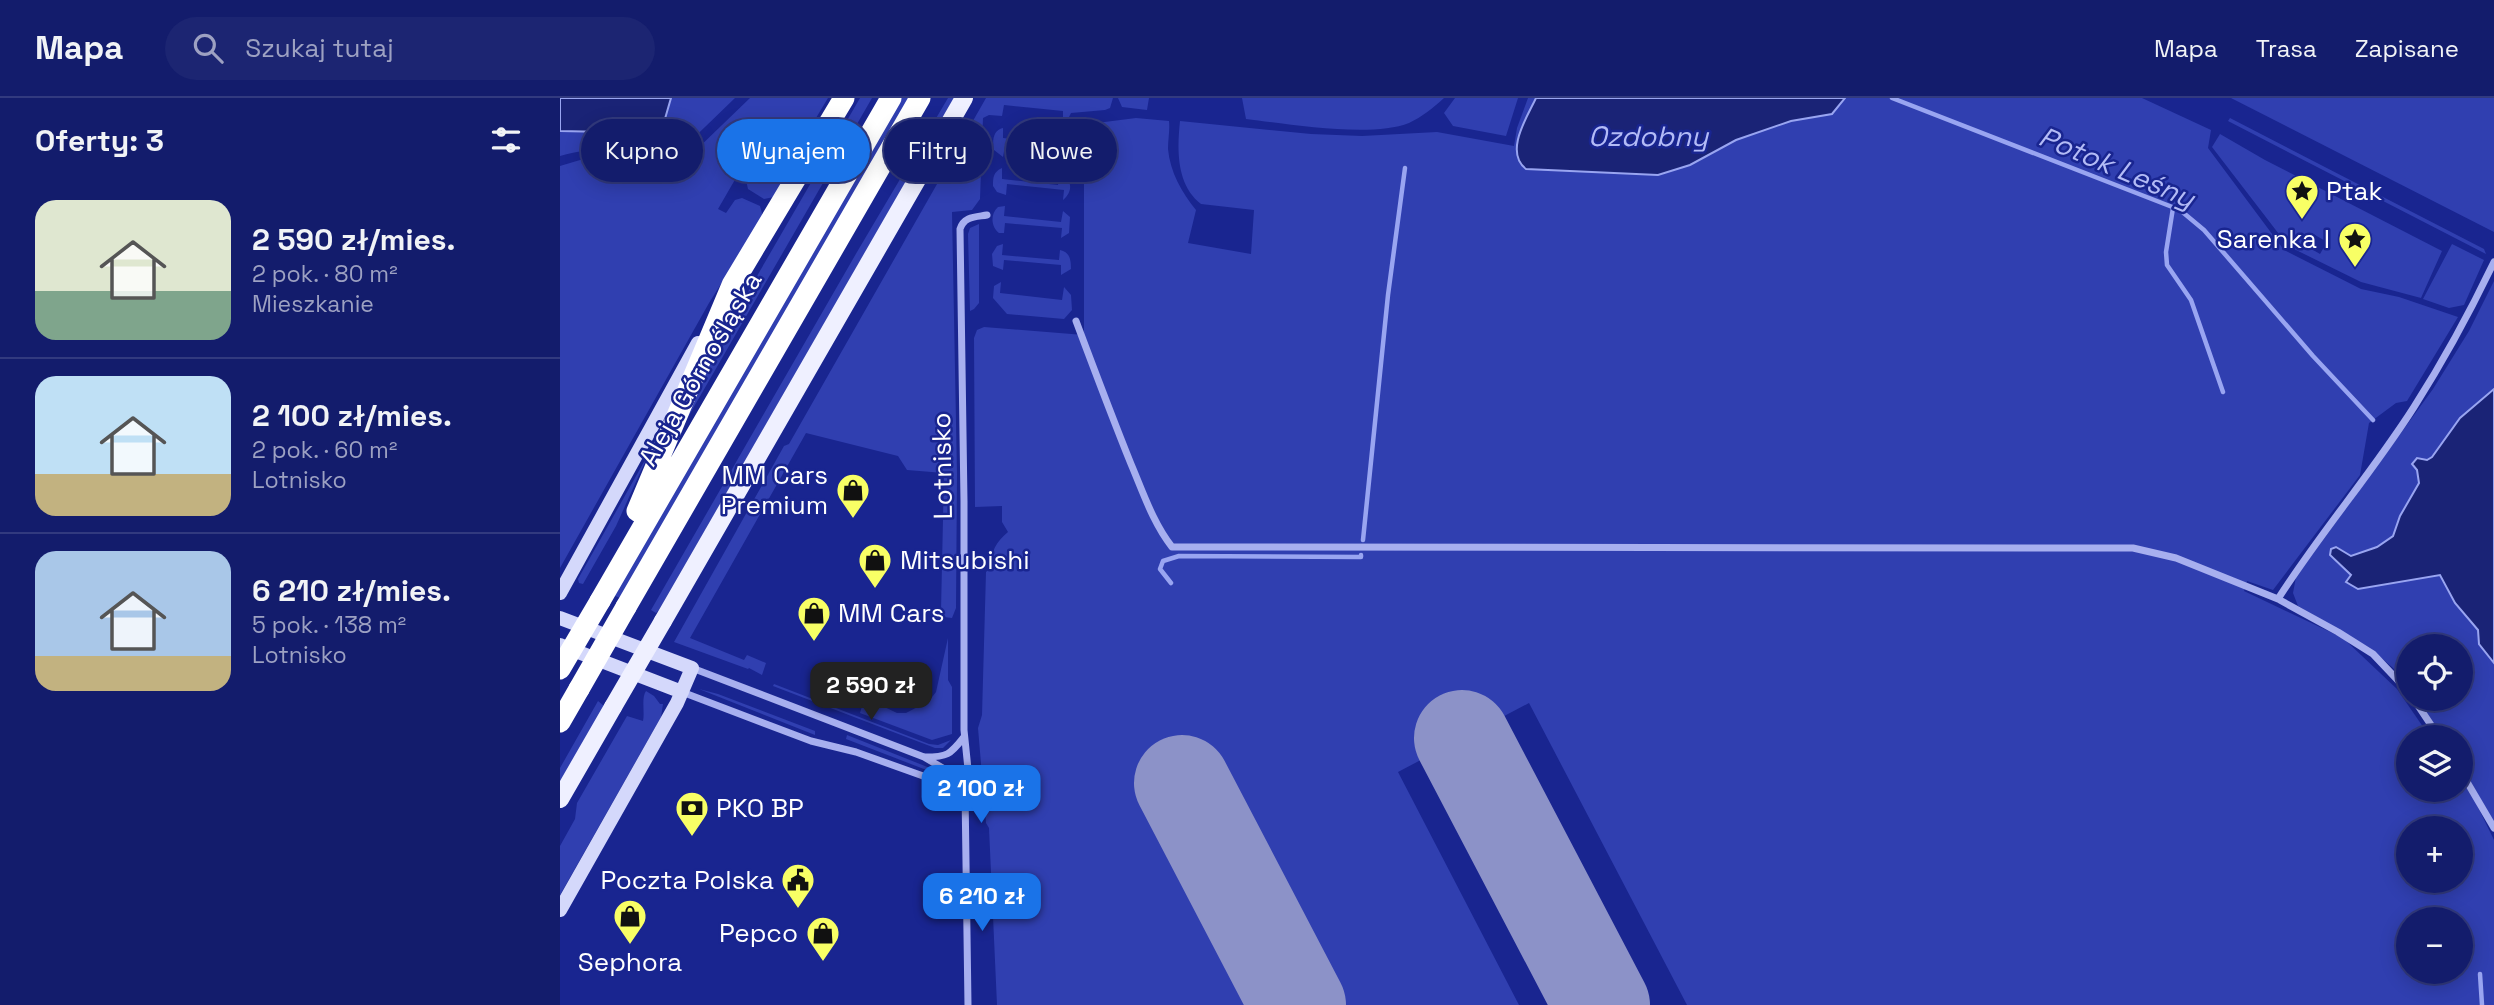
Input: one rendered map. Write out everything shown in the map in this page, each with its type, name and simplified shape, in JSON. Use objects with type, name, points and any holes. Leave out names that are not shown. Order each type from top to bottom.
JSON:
[{"type":"highway","points":[[600,601],[732,285],[844,98]]},
{"type":"highway","name":"Aleja Górnośląska","points":[[560,669],[891,98]]},
{"type":"highway","points":[[560,722],[920,98]]},
{"type":"main road","points":[[560,799],[964,98]]},
{"type":"street","name":"Lotnisko","points":[[968,1005],[965,791],[968,769],[964,737],[960,229],[966,219],[987,215]]},
{"type":"street","points":[[2278,599],[2413,408],[2467,318],[2494,262]]},
{"type":"street","points":[[562,589],[732,285]]},
{"type":"street","points":[[1076,321],[1150,510],[1161,534],[1172,547],[2133,548],[2176,558],[2278,599],[2373,654],[2396,678]]},
{"type":"street","points":[[560,618],[924,757],[958,776],[965,791]]},
{"type":"street","points":[[560,645],[810,741],[856,752],[965,791]]},
{"type":"street","points":[[560,910],[682,692],[692,668]]},
{"type":"street","points":[[924,757],[943,757],[953,751],[964,737]]},
{"type":"street","points":[[2473,792],[2494,828]]},
{"type":"shaded area","points":[[671,98],[735,98],[703,129],[703,119],[664,119]]},
{"type":"shaded area","points":[[750,98],[828,98],[815,119],[728,119]]},
{"type":"shaded area","points":[[860,98],[872,98],[860,119],[848,119]]},
{"type":"shaded area","points":[[901,98],[911,98],[899,119],[889,119]]},
{"type":"shaded area","points":[[948,98],[954,98],[942,119],[936,119]]},
{"type":"shaded area","points":[[986,98],[1113,98],[1110,108],[1071,113],[1068,119],[1063,119],[1063,111],[1004,105],[1002,116],[989,115],[983,119],[974,119]]},
{"type":"shaded area","points":[[1118,98],[1149,98],[1147,110],[1122,107]]},
{"type":"shaded area","points":[[1242,98],[1444,98],[1409,123],[1352,130],[1246,119]]},
{"type":"shaded area","points":[[1455,98],[1518,98],[1506,136],[1453,126],[1444,113]]},
{"type":"shaded area","points":[[1528,98],[1536,98],[1522,129],[1690,165],[1735,140],[1791,121],[1832,114],[1845,98],[2142,98],[2211,130],[2208,148],[2284,250],[2361,289],[2399,297],[2458,317],[2407,401],[2396,403],[2369,423],[2360,475],[2273,590],[2247,581],[2244,591],[2343,638],[2396,688],[2396,711],[2412,711],[2422,725],[2396,725],[2396,802],[2473,802],[2474,799],[2494,840],[2494,1005],[1687,1005],[1529,703],[1398,772],[1519,1005],[1338,1005],[1210,759],[1147,791],[1260,1005],[997,1005],[989,828],[986,823],[978,728],[982,715],[986,572],[991,567],[995,547],[1008,532],[1002,522],[1002,506],[975,507],[974,338],[977,330],[984,327],[1084,335],[1084,182],[1117,182],[1117,120],[1136,118],[1169,121],[1168,149],[1171,166],[1196,210],[1188,243],[1251,254],[1254,210],[1201,204],[1187,187],[1180,166],[1180,121],[1311,134],[1362,136],[1437,132],[1514,146],[1517,128]]},
{"type":"shaded area","points":[[2231,98],[2494,98],[2494,232]]},
{"type":"shaded area","points":[[2230,118],[2484,249],[2486,254],[2228,121]]},
{"type":"shaded area","points":[[884,127],[884,144],[870,168],[870,151]]},
{"type":"shaded area","points":[[1003,128],[1003,138],[1006,138],[1003,157],[994,150],[993,143],[995,133]]},
{"type":"shaded area","points":[[717,130],[717,182],[734,182],[718,209],[726,213],[735,200],[742,198],[760,206],[763,217],[709,303],[560,568],[560,166],[581,160],[581,182],[703,182],[703,143]]},
{"type":"shaded area","points":[[560,131],[581,131],[581,152],[560,156]]},
{"type":"shaded area","points":[[2220,134],[2442,251],[2421,298],[2361,282],[2294,249],[2285,242],[2212,147]],"holes":[[[2315,235],[2327,242],[2320,254],[2308,247]]]},
{"type":"shaded area","points":[[1002,168],[1002,179],[1006,182],[1058,185],[1059,182],[1069,182],[1070,190],[1063,200],[1064,190],[1007,184],[1006,195],[997,192],[993,186],[993,178]]},
{"type":"shaded area","points":[[746,182],[783,182],[774,197],[764,199],[748,189]]},
{"type":"shaded area","points":[[811,182],[824,182],[680,431],[724,333]]},
{"type":"shaded area","points":[[852,182],[862,182],[620,598],[613,595]]},
{"type":"shaded area","points":[[898,182],[906,182],[656,613],[651,610]]},
{"type":"shaded area","points":[[938,182],[981,182],[980,199],[972,210],[952,212],[957,474],[956,608],[952,618],[944,617],[941,611],[944,473],[907,470],[898,456],[806,433],[690,638],[744,660],[747,655],[766,663],[762,675],[674,642],[784,446],[789,444]]},
{"type":"shaded area","points":[[1005,206],[1004,216],[1061,222],[1063,211],[1070,217],[1069,233],[1061,238],[1062,228],[1005,223],[1004,233],[999,233],[994,227],[993,217],[998,207]]},
{"type":"shaded area","points":[[979,224],[979,303],[970,311],[968,234],[970,228]]},
{"type":"shaded area","points":[[1003,244],[1002,255],[1059,260],[1060,250],[1063,251],[1069,257],[1071,269],[1061,275],[1061,265],[1004,260],[1003,270],[993,266],[992,254],[997,246]]},
{"type":"shaded area","points":[[2452,244],[2484,260],[2464,305],[2449,308],[2423,299]]},
{"type":"shaded area","points":[[2494,281],[2494,389],[2460,418],[2432,457],[2417,470],[2419,483],[2400,516],[2393,536],[2377,547],[2350,556],[2336,547],[2351,575],[2346,582],[2358,589],[2440,575],[2456,604],[2479,630],[2480,644],[2494,663],[2494,822],[2473,786],[2473,725],[2434,725],[2425,711],[2473,711],[2473,634],[2396,634],[2396,672],[2370,648],[2298,606],[2293,593],[2296,577],[2433,389],[2469,331]]},
{"type":"shaded area","points":[[1001,282],[1000,293],[1062,300],[1064,287],[1071,295],[1072,310],[1064,319],[1007,314],[993,298],[994,286]]},
{"type":"shaded area","points":[[649,453],[616,526],[583,584],[579,583],[578,579]]},
{"type":"shaded area","points":[[948,638],[952,734],[932,740],[860,713],[866,693],[875,694],[876,703],[897,713],[906,713],[929,701],[936,692]]},
{"type":"shaded area","points":[[774,684],[929,744],[938,745],[951,740],[943,748],[935,748],[773,686]]},
{"type":"shaded area","points":[[699,689],[815,731],[815,735]]},
{"type":"shaded area","points":[[646,691],[663,704],[661,717],[560,895],[560,846],[575,819],[577,803],[627,716],[643,721]]},
{"type":"shaded area","points":[[598,701],[604,706],[560,783],[560,768]]},
{"type":"shaded area","points":[[847,735],[935,770],[942,776],[846,739]]},
{"type":"water","points":[[560,98],[671,98],[665,119],[581,119],[581,131],[560,131]]},
{"type":"water","name":"Ozdobny","points":[[1536,98],[1845,98],[1832,114],[1791,121],[1736,140],[1690,165],[1658,175],[1526,169],[1520,162],[1517,144]]},
{"type":"water","points":[[2494,389],[2494,663],[2479,644],[2478,630],[2455,603],[2440,575],[2358,589],[2346,582],[2351,575],[2330,555],[2331,549],[2336,547],[2351,556],[2377,547],[2393,536],[2400,516],[2419,483],[2417,470],[2412,464],[2417,458],[2427,460],[2432,457],[2460,418]]},
{"type":"waterway","name":"Potok Leśny","points":[[1892,98],[2180,210],[2204,230],[2313,356],[2373,420]]},
{"type":"waterway","points":[[1363,540],[1388,295],[1405,168]]},
{"type":"waterway","points":[[2173,208],[2166,252],[2167,265],[2191,300],[2223,392]]},
{"type":"waterway","points":[[1171,583],[1160,569],[1163,561],[1179,556],[1361,555]]},
{"type":"waterway","points":[[2480,974],[2482,1005]]},
{"type":"runway","points":[[1462,738],[1602,1005]]},
{"type":"runway","points":[[1182,783],[1298,1005]]},
{"type":"place","name":"Ptak","points":[[2302,221]]},
{"type":"place","name":"Sarenka I","points":[[2355,269]]},
{"type":"place","name":"MM Cars Premium","points":[[853,520]]},
{"type":"place","name":"Mitsubishi","points":[[875,590]]},
{"type":"place","name":"MM Cars","points":[[814,643]]},
{"type":"place","name":"PKO BP","points":[[692,838]]},
{"type":"place","name":"Poczta Polska","points":[[798,910]]},
{"type":"place","name":"Sephora","points":[[630,946]]},
{"type":"place","name":"Pepco","points":[[823,963]]}]
